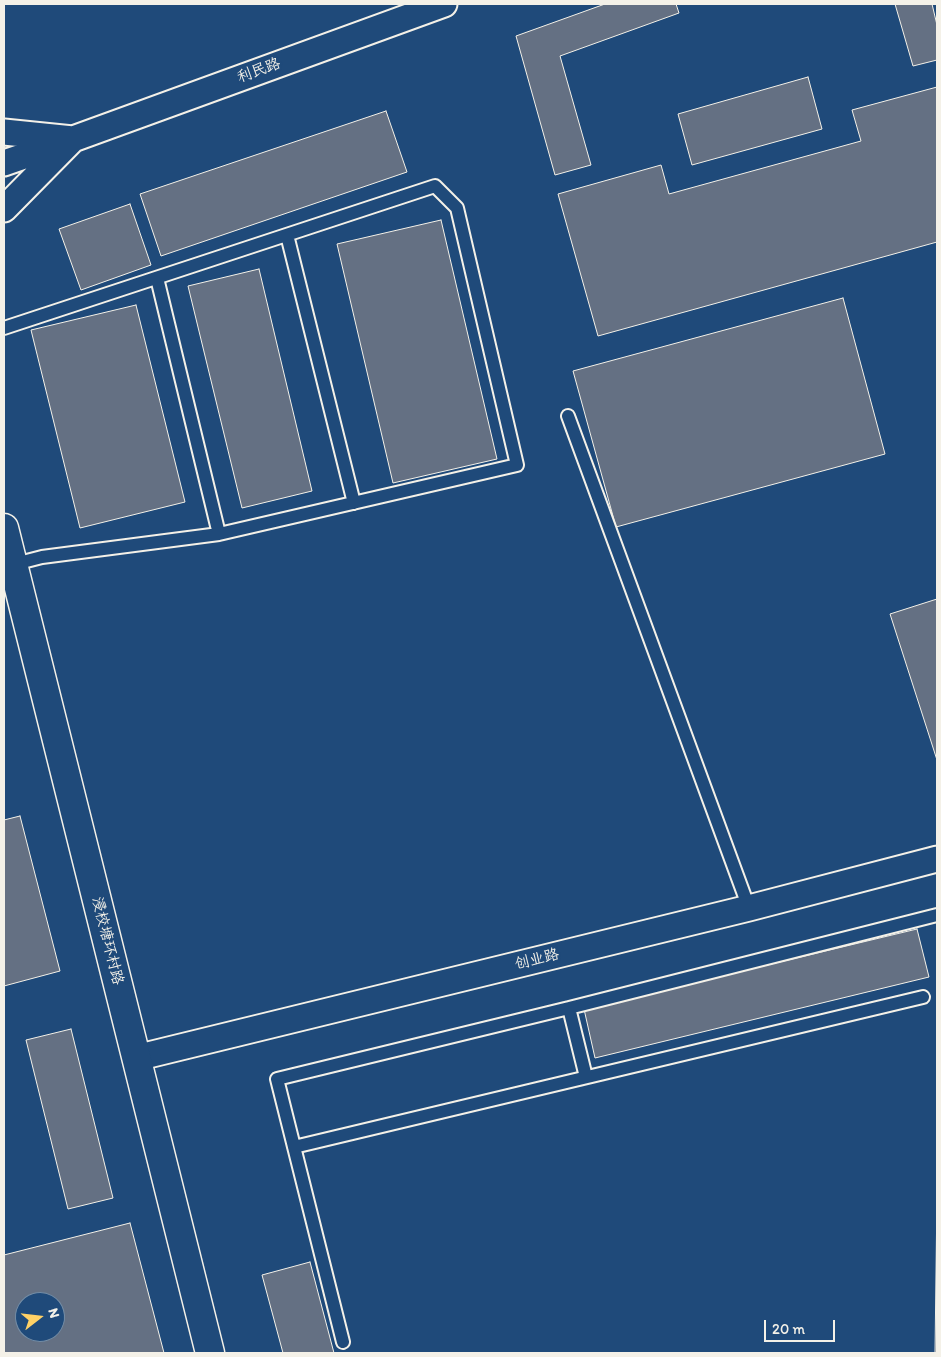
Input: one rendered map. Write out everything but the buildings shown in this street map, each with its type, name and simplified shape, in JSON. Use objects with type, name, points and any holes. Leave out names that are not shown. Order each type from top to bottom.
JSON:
[{"type":"street","name":"利民路","points":[[4,163],[444,4]]},
{"type":"street","name":"利民路","points":[[4,132],[73,139]]},
{"type":"street","name":"利民路","points":[[4,209],[73,139]]},
{"type":"street","name":"浸校塘环村路","points":[[4,528],[8,566],[136,1058],[210,1353]]},
{"type":"street","name":"创业路","points":[[136,1058],[749,908],[937,859]]},
{"type":"lane","points":[[4,328],[435,186],[457,208],[516,465],[219,534],[42,557],[8,566]]},
{"type":"lane","points":[[287,235],[354,503]]},
{"type":"lane","points":[[156,278],[219,534]]},
{"type":"lane","points":[[568,416],[749,908]]},
{"type":"lane","points":[[343,1342],[277,1079],[569,1008],[937,915]]},
{"type":"lane","points":[[294,1147],[923,997]]},
{"type":"lane","points":[[569,1008],[586,1077]]}]
